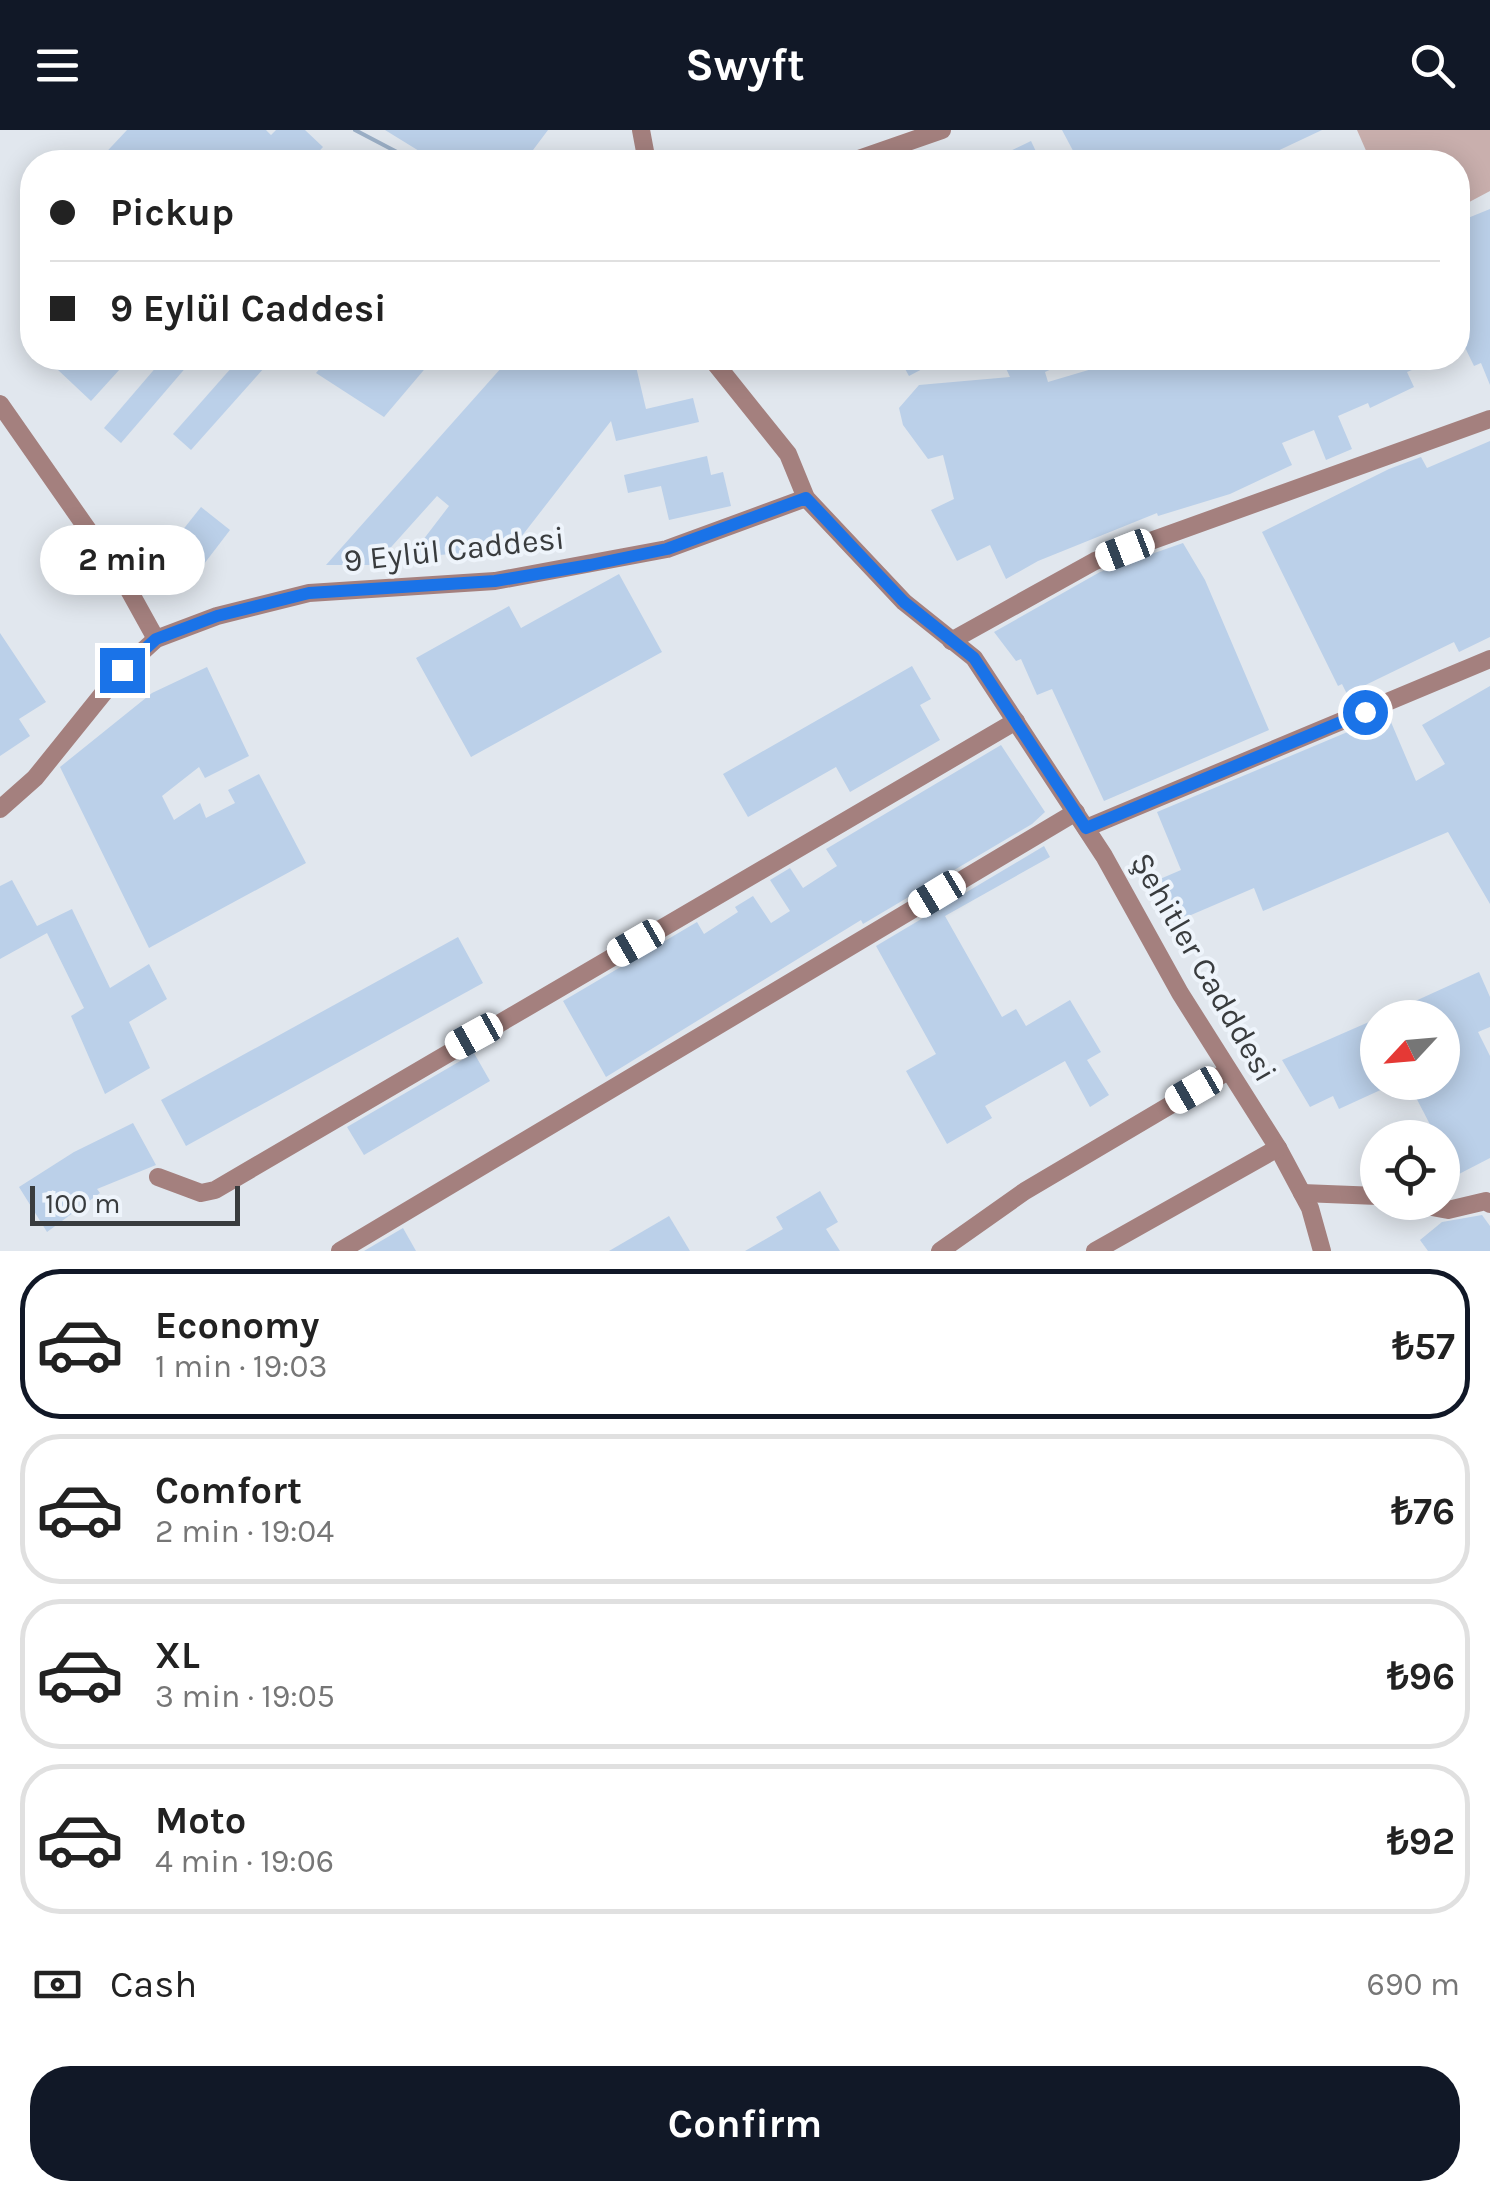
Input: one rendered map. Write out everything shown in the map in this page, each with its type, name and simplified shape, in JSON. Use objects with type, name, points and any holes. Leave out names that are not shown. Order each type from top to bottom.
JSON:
[{"type":"street","points":[[884,150],[942,130]]},
{"type":"street","name":"Şehitler Cadddesi","points":[[722,370],[788,454],[806,498],[904,602],[974,658],[1081,820],[1278,1148],[1302,1193],[1322,1251]]},
{"type":"street","points":[[0,404],[124,583],[156,639]]},
{"type":"street","points":[[951,640],[1094,561],[1490,419]]},
{"type":"street","name":"9 Eylül Caddesi","points":[[0,809],[35,778],[112,682],[156,639],[217,616],[309,593],[495,581],[648,553],[806,498]]},
{"type":"street","points":[[340,1251],[1081,820],[1490,659]]},
{"type":"street","points":[[158,1176],[201,1193],[216,1190],[1016,721]]},
{"type":"street","points":[[940,1251],[1025,1190],[1228,1070]]},
{"type":"street","points":[[1095,1251],[1278,1148]]},
{"type":"street","points":[[1302,1193],[1360,1195]]},
{"type":"street","points":[[1460,1207],[1486,1201],[1490,1204]]},
{"type":"shaded area","points":[[1357,130],[1490,130],[1490,191],[1470,202],[1470,150],[1366,150]]},
{"type":"building","points":[[127,130],[266,130],[271,135],[276,130],[305,130],[323,147],[320,150],[108,150]]},
{"type":"building","points":[[385,130],[548,130],[533,150],[418,150]]},
{"type":"building","points":[[1062,130],[1322,130],[1280,150],[1073,150]]},
{"type":"building","points":[[1031,141],[1035,150],[1012,150]]},
{"type":"building","points":[[1490,209],[1490,385],[1481,363],[1474,366],[1470,358],[1470,217]]},
{"type":"building","points":[[58,370],[119,370],[91,401]]},
{"type":"building","points":[[154,370],[184,370],[121,443],[104,428]]},
{"type":"building","points":[[229,370],[262,370],[191,450],[173,434]]},
{"type":"building","points":[[319,370],[424,370],[384,417],[316,373]]},
{"type":"building","points":[[499,370],[637,370],[646,409],[693,398],[699,422],[616,441],[611,421],[511,550],[410,557],[449,506],[437,496],[375,565],[326,565]]},
{"type":"building","points":[[1007,370],[1049,370],[1045,372],[1048,382],[1088,370],[1412,370],[1407,372],[1414,387],[1370,408],[1368,403],[1338,416],[1352,449],[1326,460],[1314,430],[1282,443],[1292,465],[1230,494],[1158,516],[1157,513],[1038,561],[1006,579],[990,545],[957,561],[931,510],[954,499],[943,455],[928,459],[903,425],[899,408],[919,385],[1010,377]]},
{"type":"building","points":[[1490,441],[1490,637],[1459,652],[1454,642],[1347,694],[1342,684],[1338,686],[1262,532],[1389,469],[1421,457],[1427,468]]},
{"type":"building","points":[[707,456],[711,475],[723,472],[731,506],[669,520],[661,486],[628,493],[624,475]]},
{"type":"building","points":[[201,507],[230,530],[204,564],[174,541]]},
{"type":"building","points":[[1183,543],[1205,580],[1269,730],[1104,801],[1052,689],[1037,695],[1021,659],[1016,661],[994,632],[1100,572]]},
{"type":"building","points":[[619,574],[662,652],[471,757],[416,658],[509,606],[521,628]]},
{"type":"building","points":[[0,633],[46,702],[19,719],[30,736],[0,756]]},
{"type":"building","points":[[912,666],[931,699],[920,705],[940,740],[850,792],[836,767],[748,817],[723,774]]},
{"type":"building","points":[[207,667],[249,756],[205,778],[199,767],[162,796],[174,820],[200,803],[206,818],[235,803],[228,790],[259,774],[306,863],[149,948],[60,767],[152,693]]},
{"type":"building","points":[[1490,686],[1490,904],[1448,832],[1263,911],[1254,888],[1177,921],[1160,879],[1181,870],[1157,812],[1388,715],[1416,781],[1445,764],[1422,725]]},
{"type":"building","points":[[1001,745],[1045,812],[1032,824],[863,924],[861,920],[606,1077],[563,1001],[697,922],[704,934],[738,912],[735,907],[753,896],[771,923],[790,911],[770,880],[790,868],[803,888],[837,866],[826,849]]},
{"type":"building","points":[[1044,846],[1050,857],[945,916],[1002,1017],[1016,1009],[1026,1026],[1070,1000],[1101,1052],[1087,1060],[1109,1095],[1090,1107],[1065,1061],[985,1106],[992,1118],[947,1144],[906,1071],[936,1054],[876,946]]},
{"type":"building","points":[[12,880],[37,926],[72,909],[110,988],[149,964],[167,999],[129,1022],[150,1068],[105,1094],[71,1016],[84,1008],[47,933],[0,959],[0,886]]},
{"type":"building","points":[[458,937],[483,983],[186,1146],[161,1100]]},
{"type":"building","points":[[1479,972],[1490,997],[1490,1027],[1478,1032],[1490,1056],[1490,1158],[1460,1173],[1460,1120],[1428,1120],[1417,1100],[1460,1100],[1460,1000],[1418,1000]]},
{"type":"building","points":[[1360,1026],[1360,1099],[1339,1109],[1333,1096],[1310,1107],[1282,1060]]},
{"type":"building","points":[[474,1053],[490,1081],[364,1155],[347,1127]]},
{"type":"building","points":[[133,1123],[156,1165],[97,1189],[100,1193],[47,1232],[19,1187],[74,1152]]},
{"type":"building","points":[[820,1191],[838,1222],[826,1229],[840,1251],[745,1251],[783,1229],[776,1217]]},
{"type":"building","points":[[1482,1215],[1490,1226],[1490,1251],[1428,1251],[1420,1240],[1442,1222]]},
{"type":"building","points":[[669,1216],[690,1251],[609,1251]]},
{"type":"building","points":[[403,1228],[416,1251],[364,1251]]},
{"type":"waterway","points":[[355,130],[393,150]]},
{"type":"route","points":[[122,670],[156,639],[217,616],[309,593],[495,581],[590,565],[667,549],[806,498],[904,602],[974,658],[1086,828],[1365,712]]}]
